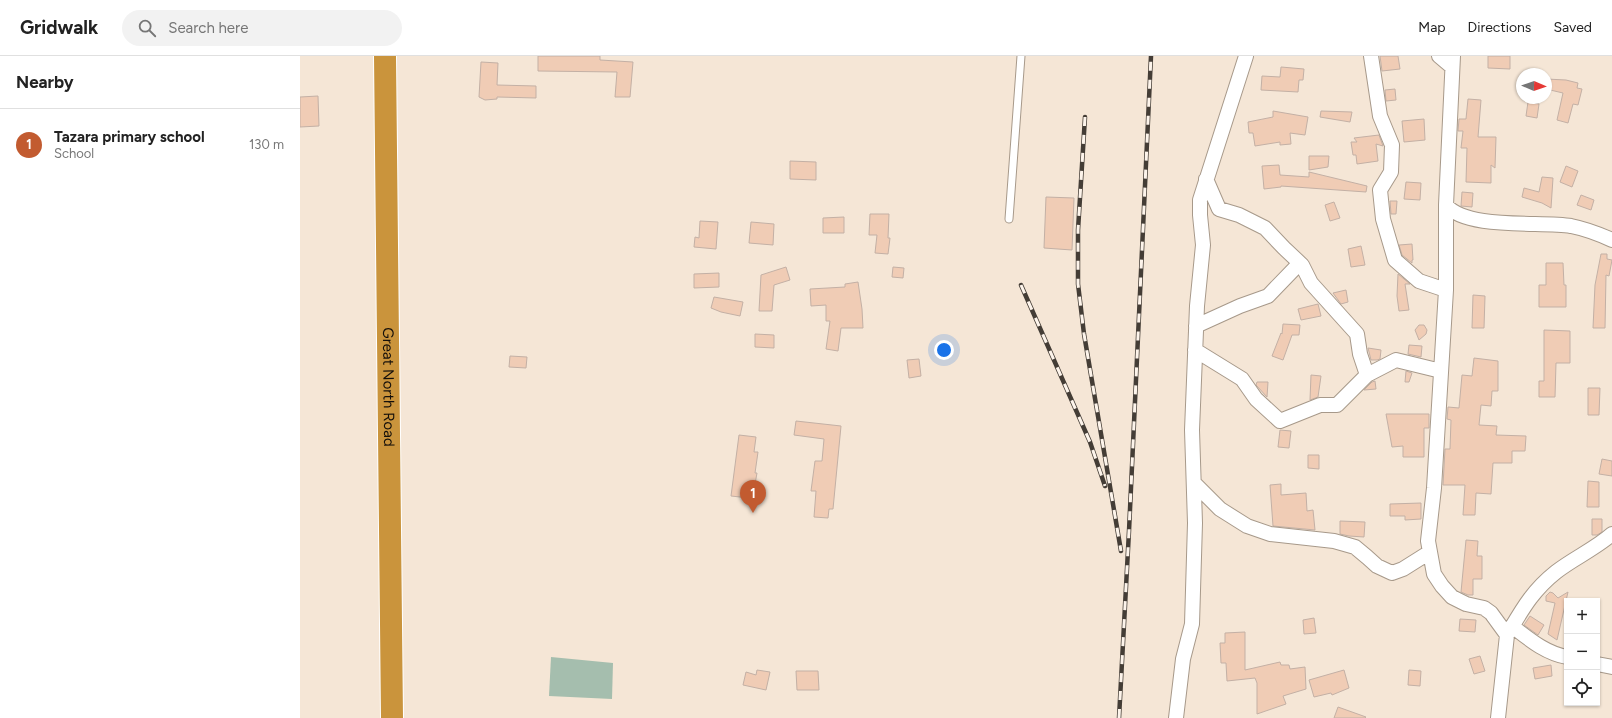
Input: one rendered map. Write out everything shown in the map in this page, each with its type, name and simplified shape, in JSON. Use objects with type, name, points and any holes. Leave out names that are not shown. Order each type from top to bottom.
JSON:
[{"type":"highway","name":"Great North Road","points":[[385,56],[392,718]]},
{"type":"street","points":[[1176,718],[1183,659],[1192,624],[1195,523],[1192,430],[1196,326],[1203,245],[1200,200],[1246,56]]},
{"type":"street","points":[[1371,56],[1380,116],[1392,145],[1391,172],[1380,190],[1383,219],[1395,260],[1419,281],[1446,290]]},
{"type":"street","points":[[1439,56],[1453,62],[1446,206],[1446,290],[1434,488],[1428,541],[1434,574],[1452,597],[1466,604],[1484,608],[1509,630],[1546,651],[1564,656]]},
{"type":"street","points":[[1206,179],[1219,209],[1239,215],[1265,228],[1302,265],[1311,283],[1357,334],[1360,354],[1367,374]]},
{"type":"street","points":[[1446,206],[1451,211],[1464,216],[1497,223],[1570,226],[1591,230],[1612,240]]},
{"type":"street","points":[[1196,326],[1240,306],[1268,296],[1295,268],[1302,265]]},
{"type":"street","points":[[1195,350],[1242,378],[1256,399],[1280,422],[1320,405],[1337,405],[1367,374],[1396,360],[1441,370]]},
{"type":"street","points":[[1194,483],[1220,509],[1247,526],[1270,534],[1334,541],[1355,548],[1367,556],[1377,566],[1392,573],[1403,570],[1430,552]]},
{"type":"street","points":[[1498,718],[1509,630],[1527,601],[1541,584],[1612,534]]},
{"type":"street","points":[[1600,665],[1612,667]]},
{"type":"lane","points":[[1009,219],[1021,56]]},
{"type":"green space","points":[[551,657],[613,663],[612,699],[549,696]]},
{"type":"building","points":[[538,56],[600,56],[600,60],[633,62],[630,97],[615,97],[617,72],[538,71]]},
{"type":"building","points":[[1380,56],[1398,56],[1400,69],[1382,71]]},
{"type":"building","points":[[1488,56],[1510,56],[1510,69],[1488,68]]},
{"type":"building","points":[[481,62],[498,63],[497,85],[536,86],[536,98],[497,97],[497,99],[485,100],[479,97]]},
{"type":"building","points":[[1281,67],[1304,69],[1303,80],[1299,80],[1298,92],[1261,90],[1262,76],[1280,77]]},
{"type":"building","points":[[1552,79],[1566,80],[1578,83],[1577,88],[1582,89],[1578,105],[1573,104],[1568,123],[1557,120],[1563,93],[1552,90]]},
{"type":"building","points":[[1395,89],[1396,100],[1386,101],[1385,90]]},
{"type":"building","points":[[318,96],[319,126],[300,127],[300,97]]},
{"type":"building","points":[[1468,99],[1481,100],[1478,137],[1496,137],[1495,168],[1491,165],[1491,183],[1466,182],[1467,148],[1461,148],[1463,131],[1458,131],[1459,119],[1466,119]]},
{"type":"building","points":[[1528,104],[1539,104],[1537,118],[1526,116]]},
{"type":"building","points":[[1273,111],[1308,117],[1305,135],[1290,133],[1291,144],[1280,145],[1280,142],[1255,146],[1253,133],[1249,133],[1248,122],[1273,117]]},
{"type":"building","points":[[1321,111],[1352,112],[1350,122],[1320,117]]},
{"type":"building","points":[[1424,119],[1425,140],[1404,142],[1402,121]]},
{"type":"building","points":[[1379,135],[1383,146],[1376,144],[1378,161],[1357,164],[1356,155],[1353,155],[1351,142],[1357,142],[1354,138]]},
{"type":"building","points":[[1309,156],[1329,156],[1328,167],[1309,170]]},
{"type":"building","points":[[790,161],[816,162],[816,180],[790,179]]},
{"type":"building","points":[[1279,165],[1280,175],[1309,177],[1309,172],[1367,186],[1366,192],[1281,186],[1264,189],[1262,166]]},
{"type":"building","points":[[1566,166],[1578,171],[1572,187],[1560,182]]},
{"type":"building","points":[[1542,177],[1553,178],[1551,208],[1542,203],[1522,197],[1524,188],[1539,192]]},
{"type":"building","points":[[1406,182],[1421,183],[1420,200],[1404,199]]},
{"type":"building","points":[[1462,192],[1473,193],[1472,207],[1461,206]]},
{"type":"building","points":[[1581,195],[1594,200],[1591,210],[1577,205]]},
{"type":"building","points":[[1046,197],[1074,198],[1072,250],[1044,248]]},
{"type":"building","points":[[1390,201],[1397,201],[1396,214],[1391,214]]},
{"type":"building","points":[[1334,202],[1340,218],[1330,221],[1325,205]]},
{"type":"building","points":[[870,214],[889,214],[888,238],[890,238],[888,254],[875,253],[877,235],[869,235]]},
{"type":"building","points":[[844,217],[844,233],[823,233],[823,218]]},
{"type":"building","points":[[700,221],[718,222],[716,249],[694,247],[695,237],[699,238]]},
{"type":"building","points":[[751,222],[774,224],[773,245],[749,243]]},
{"type":"building","points":[[1412,244],[1412,263],[1402,255],[1399,245]]},
{"type":"building","points":[[1361,246],[1365,265],[1351,267],[1348,249]]},
{"type":"building","points":[[1601,254],[1607,254],[1607,259],[1612,260],[1609,276],[1606,275],[1605,328],[1593,328],[1595,285]]},
{"type":"building","points":[[1546,263],[1563,263],[1564,285],[1566,285],[1566,307],[1539,307],[1539,285],[1546,285]]},
{"type":"building","points":[[786,267],[790,280],[774,285],[772,311],[759,311],[761,275]]},
{"type":"building","points":[[893,267],[904,268],[903,278],[892,277]]},
{"type":"building","points":[[719,273],[719,287],[694,288],[694,274]]},
{"type":"building","points":[[1398,274],[1410,284],[1405,284],[1409,310],[1399,311],[1397,296]]},
{"type":"building","points":[[858,282],[863,328],[841,328],[838,351],[826,349],[830,321],[826,321],[826,305],[811,306],[810,289],[845,287],[845,284]]},
{"type":"building","points":[[1346,290],[1348,302],[1341,304],[1333,293]]},
{"type":"building","points":[[1473,295],[1485,296],[1484,328],[1472,328]]},
{"type":"building","points":[[714,297],[743,302],[740,316],[711,308]]},
{"type":"building","points":[[1318,304],[1321,316],[1301,320],[1298,309]]},
{"type":"building","points":[[1283,324],[1300,325],[1299,335],[1292,335],[1283,360],[1272,356],[1281,333],[1282,334]]},
{"type":"building","points":[[1419,325],[1424,325],[1427,330],[1426,334],[1419,340],[1415,330]]},
{"type":"building","points":[[1544,330],[1570,331],[1570,363],[1556,363],[1555,397],[1539,397],[1539,381],[1544,381]]},
{"type":"building","points":[[755,334],[774,335],[774,348],[755,347]]},
{"type":"building","points":[[1409,345],[1422,346],[1421,357],[1408,354]]},
{"type":"building","points":[[1368,348],[1381,350],[1380,359],[1371,360]]},
{"type":"building","points":[[510,356],[527,357],[526,368],[509,367]]},
{"type":"building","points":[[1474,358],[1498,361],[1498,391],[1492,391],[1491,406],[1481,405],[1479,425],[1497,426],[1496,435],[1526,436],[1525,451],[1512,451],[1512,463],[1493,463],[1491,494],[1476,493],[1475,515],[1463,515],[1465,485],[1443,485],[1445,449],[1450,449],[1451,420],[1447,419],[1448,407],[1459,408],[1462,375],[1472,376]]},
{"type":"building","points":[[919,359],[921,376],[909,378],[907,360]]},
{"type":"building","points":[[1406,371],[1412,373],[1409,382],[1405,382]]},
{"type":"building","points":[[1311,375],[1321,376],[1318,397],[1310,400]]},
{"type":"building","points":[[1375,381],[1376,389],[1364,390],[1372,382]]},
{"type":"building","points":[[1257,382],[1268,382],[1267,397],[1256,385]]},
{"type":"building","points":[[1588,388],[1600,388],[1599,415],[1588,415]]},
{"type":"building","points":[[1386,414],[1429,414],[1429,428],[1424,428],[1424,457],[1403,457],[1403,446],[1392,447]]},
{"type":"building","points":[[796,421],[841,426],[833,509],[829,509],[828,518],[814,517],[816,491],[811,491],[815,461],[822,461],[824,439],[794,435]]},
{"type":"building","points":[[1280,430],[1291,431],[1289,448],[1278,447]]},
{"type":"building","points":[[739,435],[756,437],[754,452],[758,452],[755,473],[757,473],[755,484],[750,483],[749,498],[731,496]]},
{"type":"building","points":[[1308,455],[1319,455],[1319,469],[1308,468]]},
{"type":"building","points":[[1602,459],[1612,461],[1612,476],[1599,474]]},
{"type":"building","points":[[1588,481],[1599,482],[1599,507],[1587,507]]},
{"type":"building","points":[[1281,484],[1281,495],[1306,493],[1307,511],[1313,510],[1315,530],[1273,526],[1270,485]]},
{"type":"building","points":[[1421,503],[1421,519],[1405,520],[1405,516],[1390,516],[1390,504]]},
{"type":"building","points":[[1592,519],[1602,519],[1602,532],[1597,535],[1592,535]]},
{"type":"building","points":[[1340,521],[1365,522],[1364,537],[1340,534]]},
{"type":"building","points":[[1466,540],[1478,541],[1477,556],[1482,556],[1482,579],[1473,579],[1473,595],[1468,595],[1461,592]]},
{"type":"building","points":[[1550,592],[1558,598],[1568,592],[1567,598],[1564,598],[1564,609],[1557,640],[1548,634],[1555,603],[1546,601],[1546,596]]},
{"type":"building","points":[[1530,616],[1544,625],[1538,635],[1524,625]]},
{"type":"building","points":[[1314,618],[1316,633],[1304,634],[1303,620]]},
{"type":"building","points":[[1460,619],[1476,620],[1475,632],[1459,631]]},
{"type":"building","points":[[1245,632],[1245,670],[1280,662],[1281,665],[1289,665],[1290,669],[1305,667],[1306,689],[1283,696],[1286,704],[1257,714],[1257,683],[1255,678],[1227,681],[1226,663],[1221,663],[1220,643],[1225,643],[1225,633]]},
{"type":"building","points":[[1480,656],[1485,671],[1474,674],[1469,659]]},
{"type":"building","points":[[1551,665],[1552,676],[1535,679],[1533,668]]},
{"type":"building","points":[[757,670],[770,672],[766,690],[743,685],[746,672],[756,675]]},
{"type":"building","points":[[1344,670],[1349,688],[1332,695],[1331,693],[1314,697],[1309,680]]},
{"type":"building","points":[[1409,670],[1421,671],[1420,686],[1408,685]]},
{"type":"building","points":[[796,671],[818,671],[819,690],[797,690]]},
{"type":"building","points":[[1338,707],[1366,717],[1334,718]]},
{"type":"railway","points":[[1119,718],[1151,56]]},
{"type":"railway","points":[[1085,117],[1078,230],[1078,284],[1084,334],[1121,551]]},
{"type":"railway","points":[[1021,285],[1090,442],[1105,486]]},
{"type":"place","name":"Tazara primary school","points":[[753,513]]}]
